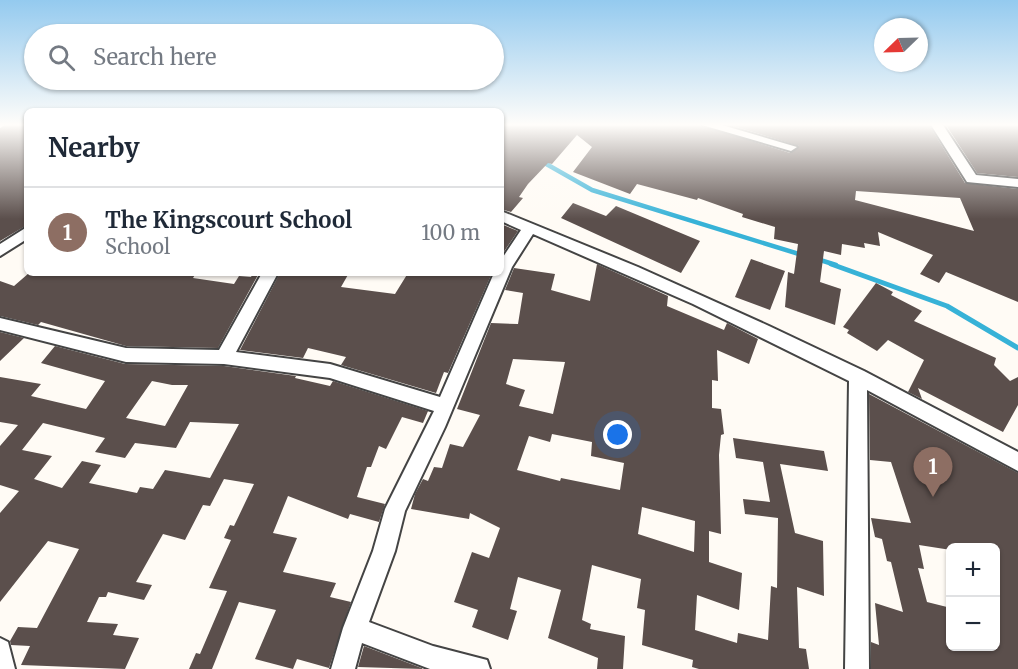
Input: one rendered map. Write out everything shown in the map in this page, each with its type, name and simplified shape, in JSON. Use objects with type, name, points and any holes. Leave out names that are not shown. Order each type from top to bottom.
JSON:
[{"type":"street","points":[[955,156],[972,179],[1018,183]]},
{"type":"street","points":[[504,217],[655,281],[858,375],[1018,462]]},
{"type":"street","points":[[504,268],[530,227]]},
{"type":"street","points":[[0,251],[24,234]]},
{"type":"street","points":[[224,357],[268,276]]},
{"type":"street","points":[[343,669],[355,628],[384,551],[395,509],[501,276]]},
{"type":"street","points":[[0,324],[126,355],[224,357],[330,371],[443,406]]},
{"type":"street","points":[[857,669],[858,375]]},
{"type":"street","points":[[355,628],[433,658],[478,669]]},
{"type":"street","points":[[0,650],[3,669]]},
{"type":"building","points":[[0,156],[24,156],[24,227],[0,241]]},
{"type":"building","points":[[504,156],[559,156],[552,164],[548,163],[528,184],[519,197],[523,198],[511,212],[504,210]]},
{"type":"building","points":[[585,156],[948,156],[965,183],[1018,189],[1018,302],[946,272],[939,283],[920,274],[933,255],[878,232],[880,246],[864,243],[865,248],[842,244],[841,255],[824,251],[820,282],[841,289],[835,325],[785,307],[788,272],[794,274],[798,244],[774,239],[775,227],[742,217],[743,214],[698,198],[697,200],[637,184],[630,194],[573,172]],"holes":[[[856,191],[960,198],[974,231],[855,200]]]},
{"type":"building","points":[[966,156],[1018,156],[1018,177],[977,173]]},
{"type":"building","points":[[573,203],[606,216],[616,206],[700,241],[681,273],[561,218]]},
{"type":"building","points":[[504,225],[518,231],[504,252]]},
{"type":"building","points":[[751,259],[785,271],[770,310],[735,297]]},
{"type":"building","points":[[597,264],[668,296],[667,306],[724,330],[727,323],[758,339],[749,364],[717,350],[718,381],[712,380],[712,408],[721,409],[724,434],[721,435],[719,455],[721,534],[709,531],[709,562],[742,573],[739,610],[697,595],[695,630],[737,643],[738,633],[768,640],[771,586],[777,588],[778,518],[745,514],[743,499],[770,502],[763,462],[736,458],[733,438],[824,451],[828,471],[780,464],[795,533],[823,541],[824,596],[797,587],[799,648],[806,649],[809,669],[699,669],[692,667],[693,660],[642,645],[645,610],[637,608],[641,579],[592,565],[582,620],[591,624],[590,629],[625,636],[623,669],[597,669],[598,658],[548,638],[561,590],[518,577],[510,609],[517,611],[508,640],[472,627],[478,610],[454,602],[472,552],[489,558],[500,528],[470,513],[469,519],[411,509],[415,494],[423,479],[428,481],[434,467],[442,468],[450,444],[463,447],[480,415],[457,409],[491,323],[518,324],[523,293],[505,290],[514,268],[555,274],[551,290],[590,301]],"holes":[[[513,359],[565,362],[553,414],[519,406],[525,390],[506,384]],[[552,434],[592,442],[591,456],[624,463],[620,490],[561,478],[560,481],[517,470],[529,436],[550,442]],[[642,507],[695,521],[694,552],[638,534]]]},
{"type":"building","points":[[26,276],[194,276],[193,278],[234,284],[239,276],[257,276],[218,348],[126,346],[41,322],[38,325],[0,316],[0,281],[14,286]]},
{"type":"building","points":[[278,276],[347,276],[341,287],[395,294],[406,276],[491,276],[448,373],[444,372],[436,393],[341,365],[346,357],[308,348],[303,358],[240,350]]},
{"type":"building","points":[[876,283],[893,292],[891,295],[922,311],[914,321],[996,358],[994,365],[1010,381],[1018,377],[1018,405],[1003,432],[918,388],[922,399],[908,392],[924,360],[888,340],[877,351],[847,333],[849,330],[843,327]]},
{"type":"building","points":[[0,332],[24,338],[0,361]]},
{"type":"building","points":[[55,346],[125,364],[224,366],[296,376],[295,378],[330,386],[333,381],[428,411],[423,423],[402,417],[386,449],[379,446],[371,467],[367,467],[357,497],[385,504],[379,522],[350,514],[348,519],[288,496],[273,533],[297,538],[283,572],[336,583],[330,597],[351,602],[329,668],[297,659],[293,669],[255,659],[276,610],[239,602],[212,669],[189,669],[196,653],[200,654],[227,591],[209,588],[231,540],[224,538],[230,525],[234,526],[254,484],[224,479],[210,506],[203,505],[185,540],[163,534],[136,582],[152,585],[144,600],[108,592],[106,597],[99,597],[87,622],[118,624],[113,635],[139,638],[125,669],[21,665],[30,646],[11,645],[10,641],[18,627],[37,628],[79,549],[48,541],[0,602],[0,513],[19,491],[0,485],[0,446],[18,425],[0,422],[0,377],[41,384],[31,396],[86,409],[105,381],[41,363]],"holes":[[[152,381],[188,385],[165,426],[126,418]],[[190,422],[239,424],[210,478],[165,470],[153,489],[140,487],[137,493],[89,483],[101,465],[82,461],[62,488],[34,479],[52,456],[22,450],[43,423],[105,438],[95,452],[125,458],[135,443],[176,448]]]},
{"type":"building","points":[[869,394],[1018,473],[1018,669],[871,669],[871,642],[879,645],[875,603],[903,612],[891,562],[887,561],[882,539],[875,537],[871,518],[911,523],[891,462],[870,460]]},
{"type":"building","points":[[364,646],[424,669],[358,667]]},
{"type":"waterway","points":[[541,161],[592,190],[802,255]]},
{"type":"waterway","points":[[817,259],[836,265]]},
{"type":"waterway","points":[[831,264],[947,306],[1018,348]]},
{"type":"place","name":"The Kingscourt School","points":[[933,497]]}]
